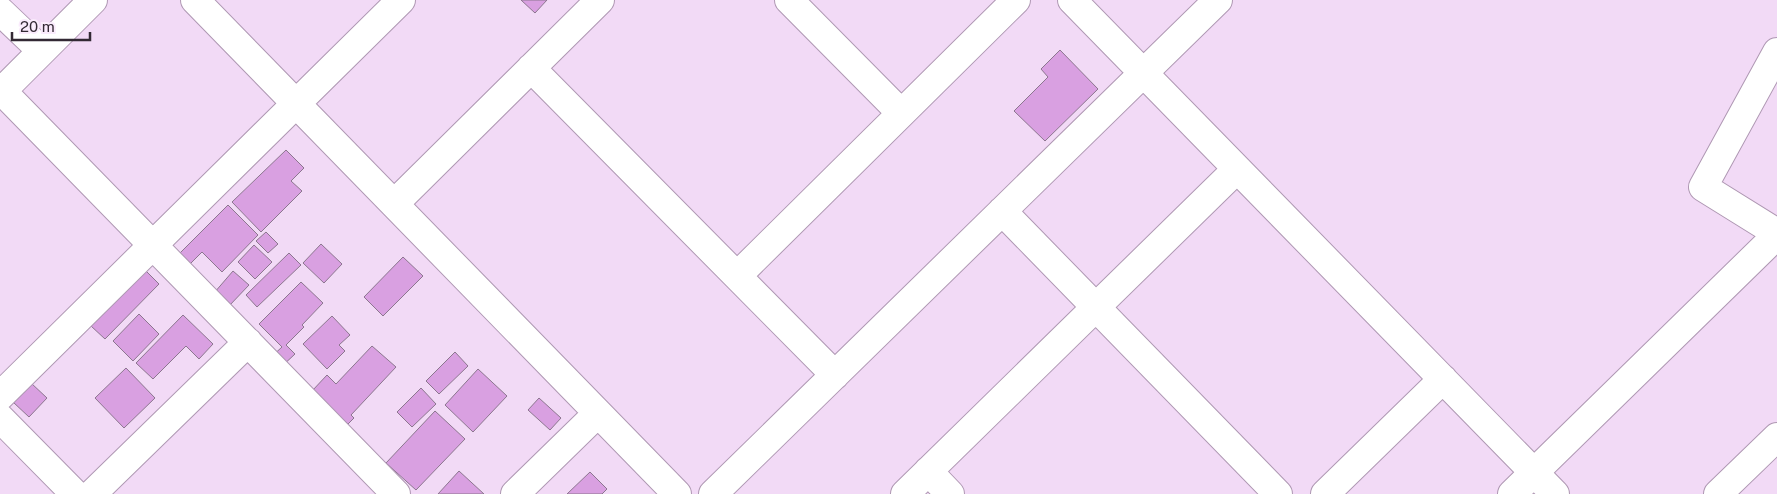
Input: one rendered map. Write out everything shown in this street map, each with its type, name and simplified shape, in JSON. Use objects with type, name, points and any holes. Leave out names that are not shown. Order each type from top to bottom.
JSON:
[{"type":"street","points":[[93,0],[1,92],[396,494]]},
{"type":"street","points":[[194,0],[677,494]]},
{"type":"street","points":[[0,396],[401,0]]},
{"type":"street","points":[[394,204],[600,0]]},
{"type":"street","points":[[789,0],[901,113]]},
{"type":"street","points":[[737,276],[1016,0]]},
{"type":"street","points":[[1072,0],[1555,494]]},
{"type":"street","points":[[713,494],[1218,0]]},
{"type":"street","points":[[0,11],[42,51]]},
{"type":"street","points":[[1512,494],[1777,234],[1703,187],[1777,52]]},
{"type":"street","points":[[531,68],[835,375]]},
{"type":"street","points":[[905,494],[1237,169]]},
{"type":"street","points":[[1002,212],[1278,494]]},
{"type":"street","points":[[92,494],[248,342]]},
{"type":"street","points":[[1326,494],[1442,379]]},
{"type":"street","points":[[515,494],[598,413]]},
{"type":"street","points":[[0,418],[74,494]]},
{"type":"street","points":[[1718,494],[1776,440]]},
{"type":"street","points":[[928,472],[950,494]]},
{"type":"building","points":[[521,0],[547,0],[535,13]]},
{"type":"building","points":[[1060,50],[1098,89],[1045,141],[1014,111],[1048,77],[1041,69]]},
{"type":"building","points":[[286,150],[304,168],[291,181],[302,191],[261,232],[232,202]]},
{"type":"building","points":[[228,205],[258,235],[222,272],[202,252],[185,269],[175,258]]},
{"type":"building","points":[[266,232],[278,244],[268,253],[256,241]]},
{"type":"building","points":[[321,244],[342,264],[324,283],[303,263]]},
{"type":"building","points":[[254,245],[272,262],[255,279],[238,262]]},
{"type":"building","points":[[289,253],[301,265],[257,307],[246,295]]},
{"type":"building","points":[[403,257],[423,276],[383,316],[364,297]]},
{"type":"building","points":[[145,270],[159,284],[105,339],[91,326]]},
{"type":"building","points":[[233,271],[249,285],[229,306],[214,293]]},
{"type":"building","points":[[301,282],[323,303],[302,325],[304,327],[286,345],[295,354],[280,368],[270,358],[282,347],[259,324]]},
{"type":"building","points":[[139,314],[159,334],[133,361],[113,341]]},
{"type":"building","points":[[183,315],[213,344],[199,359],[186,346],[153,379],[136,363]]},
{"type":"building","points":[[332,316],[350,335],[339,345],[345,351],[327,369],[303,344]]},
{"type":"building","points":[[372,346],[396,367],[351,415],[354,418],[348,424],[312,391],[327,375],[336,384]]},
{"type":"building","points":[[455,352],[468,366],[439,394],[426,381]]},
{"type":"building","points":[[126,368],[155,398],[124,428],[95,398]]},
{"type":"building","points":[[478,369],[507,396],[473,432],[445,405]]},
{"type":"building","points":[[31,383],[47,398],[29,417],[13,402]]},
{"type":"building","points":[[421,388],[436,404],[412,427],[397,412]]},
{"type":"building","points":[[539,398],[561,418],[550,430],[528,410]]},
{"type":"building","points":[[435,411],[465,439],[416,490],[386,463]]},
{"type":"building","points":[[459,471],[484,494],[438,494]]},
{"type":"building","points":[[590,472],[607,489],[602,494],[567,494]]}]
